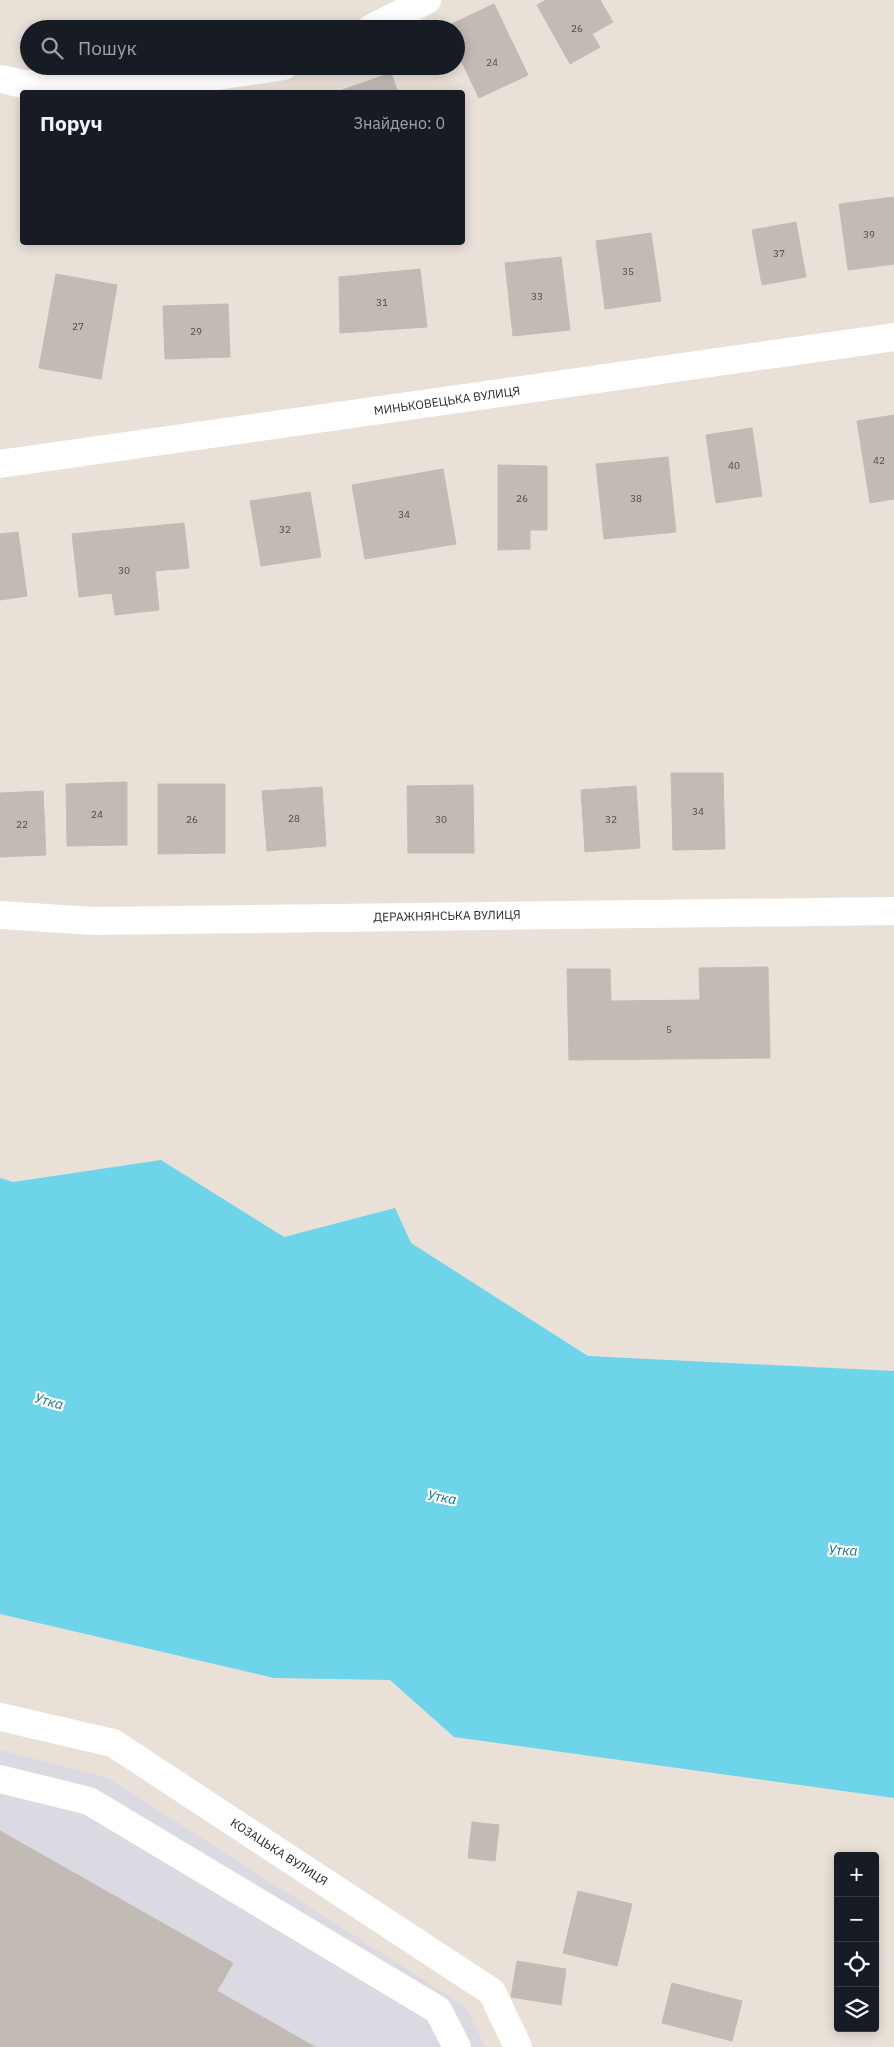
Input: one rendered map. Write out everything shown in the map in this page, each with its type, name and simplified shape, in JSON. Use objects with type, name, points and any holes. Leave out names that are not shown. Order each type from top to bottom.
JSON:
[{"type":"street","points":[[388,20],[427,0]]},
{"type":"street","points":[[0,79],[23,84],[151,86],[224,75]]},
{"type":"street","name":"МИНЬКОВЕЦЬКА ВУЛИЦЯ","points":[[0,464],[894,337]]},
{"type":"street","name":"ДЕРАЖНЯНСЬКА ВУЛИЦЯ","points":[[0,915],[92,921],[894,911]]},
{"type":"street","name":"КОЗАЦЬКА ВУЛИЦЯ","points":[[0,1717],[113,1743],[492,1992],[518,2047]]},
{"type":"street","points":[[0,1779],[89,1801],[438,2010],[457,2047]]},
{"type":"shaded area","points":[[0,1750],[108,1778],[466,2007],[485,2047],[0,2047]]},
{"type":"water","name":"Утка","points":[[161,1160],[284,1237],[395,1208],[411,1243],[588,1356],[894,1371],[894,1798],[454,1737],[390,1680],[274,1678],[0,1614],[0,1178],[13,1182]]},
{"type":"building","points":[[546,0],[600,0],[613,22],[592,34],[600,47],[570,64],[537,5]]},
{"type":"building","points":[[494,4],[528,75],[479,98],[465,69],[465,20],[460,20]]},
{"type":"building","points":[[385,75],[392,75],[397,90],[342,90]]},
{"type":"building","points":[[894,197],[894,264],[848,270],[839,204]]},
{"type":"building","points":[[796,222],[806,277],[762,285],[752,230]]},
{"type":"building","points":[[651,233],[661,301],[605,309],[596,241]]},
{"type":"building","points":[[561,257],[570,330],[513,336],[505,263]]},
{"type":"building","points":[[420,269],[427,327],[340,333],[339,277]]},
{"type":"building","points":[[56,274],[117,285],[101,379],[39,368]]},
{"type":"building","points":[[228,304],[230,357],[165,359],[163,306]]},
{"type":"building","points":[[894,415],[894,499],[870,503],[857,421]]},
{"type":"building","points":[[752,428],[762,496],[716,503],[706,435]]},
{"type":"building","points":[[668,457],[676,532],[604,539],[596,464]]},
{"type":"building","points":[[498,465],[547,466],[547,530],[530,530],[530,549],[498,550]]},
{"type":"building","points":[[443,469],[456,544],[365,559],[352,485]]},
{"type":"building","points":[[310,492],[321,557],[261,566],[250,501]]},
{"type":"building","points":[[184,523],[189,568],[155,571],[159,610],[115,615],[112,593],[79,597],[72,534]]},
{"type":"building","points":[[18,532],[27,596],[0,600],[0,534]]},
{"type":"building","points":[[671,773],[723,773],[725,849],[673,850]]},
{"type":"building","points":[[127,782],[127,845],[67,846],[66,784]]},
{"type":"building","points":[[158,784],[225,784],[225,853],[158,854]]},
{"type":"building","points":[[473,785],[474,853],[408,853],[407,786]]},
{"type":"building","points":[[636,786],[640,848],[585,852],[581,790]]},
{"type":"building","points":[[322,787],[326,846],[267,851],[262,791]]},
{"type":"building","points":[[43,791],[46,855],[0,857],[0,793]]},
{"type":"building","points":[[768,967],[770,1058],[569,1060],[567,969],[610,969],[611,1001],[700,1000],[699,968]]},
{"type":"building","points":[[472,1822],[499,1825],[495,1861],[468,1858]]},
{"type":"building","points":[[0,1831],[233,1963],[217,1991],[315,2047],[0,2047]]},
{"type":"building","points":[[578,1891],[632,1904],[617,1966],[563,1953]]},
{"type":"building","points":[[517,1961],[566,1969],[561,2005],[511,1997]]},
{"type":"building","points":[[672,1983],[742,2001],[732,2041],[662,2023]]}]
